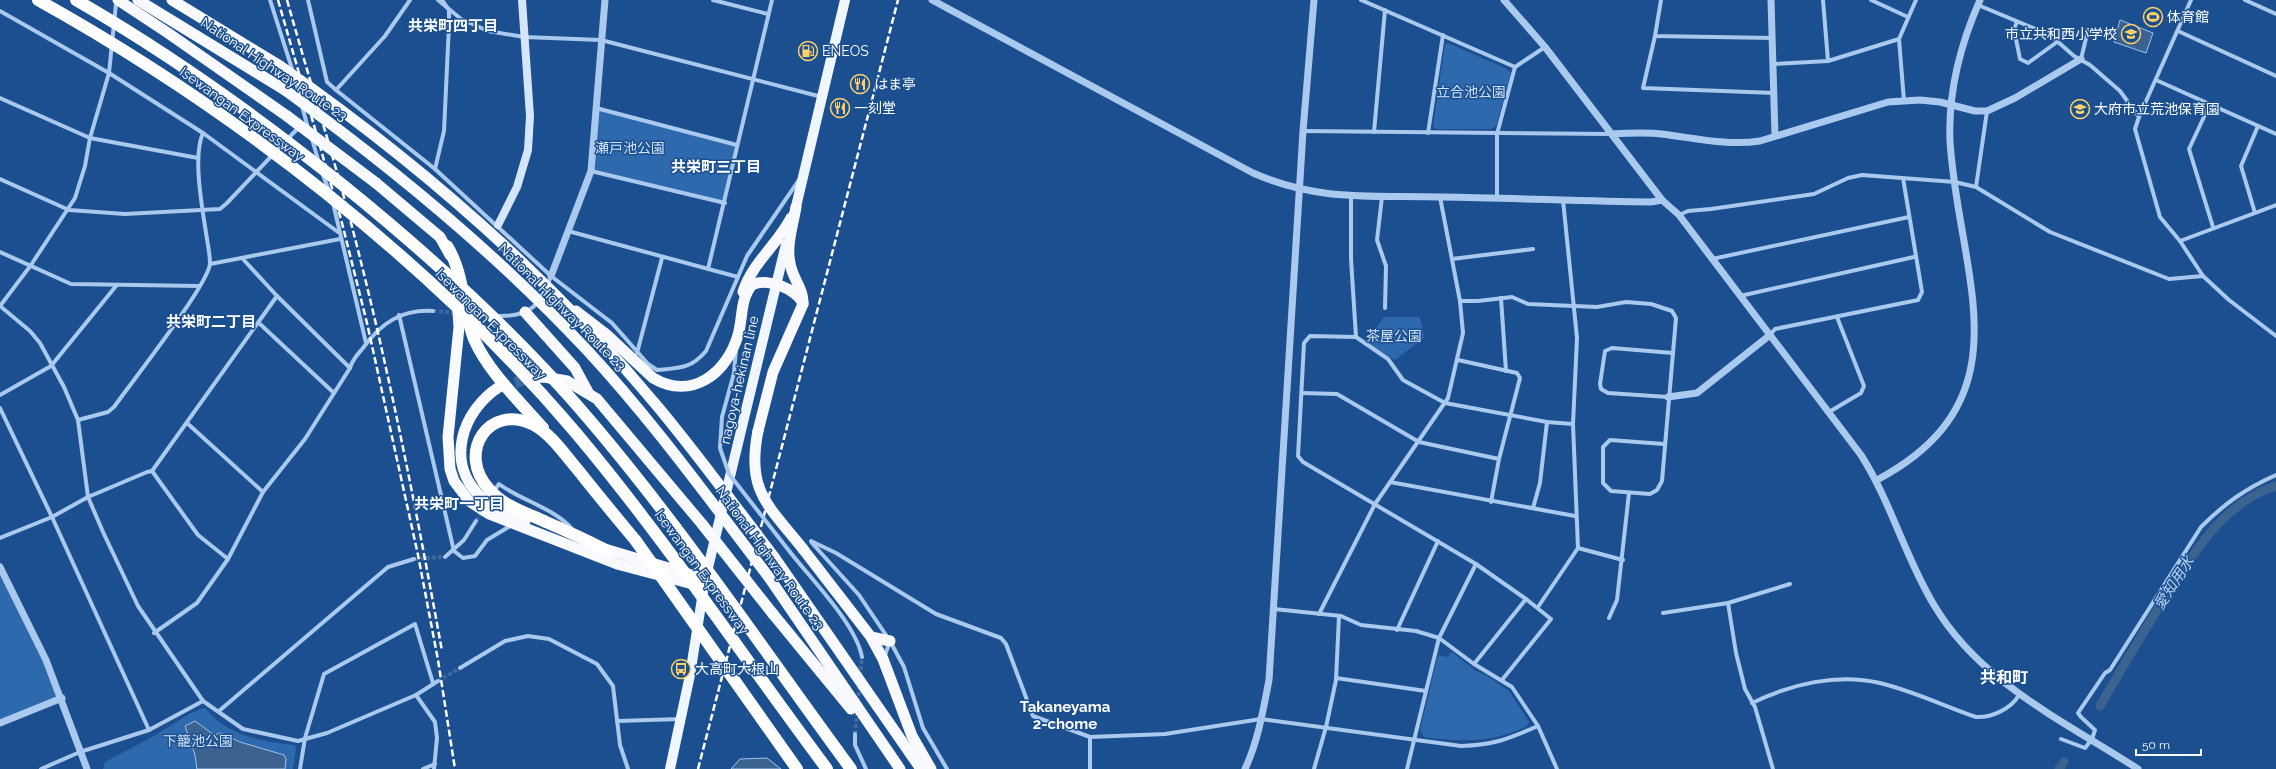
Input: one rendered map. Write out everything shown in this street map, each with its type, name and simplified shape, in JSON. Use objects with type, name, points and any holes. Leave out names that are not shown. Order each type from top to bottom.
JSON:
[{"type":"highway","name":"Isewangan Expressway","points":[[38,0],[146,64],[209,106],[321,190],[434,287],[485,335],[539,392],[612,478],[681,567],[827,769]]},
{"type":"highway","name":"Isewangan Expressway","points":[[76,0],[169,56],[276,131],[389,222],[526,349],[607,440],[654,500],[851,769]]},
{"type":"highway","name":"National Highway Route 23","points":[[138,0],[285,90],[406,181],[466,233],[541,303],[587,350],[644,416],[768,576],[899,769]]},
{"type":"highway","name":"National Highway Route 23","points":[[172,0],[280,66],[339,107],[414,166],[481,224],[552,293],[613,356],[657,406],[774,557],[921,769]]},
{"type":"highway","points":[[117,2],[168,33],[287,116],[376,183],[431,228],[447,246],[458,269],[469,325],[475,341],[496,373],[556,443],[636,541],[797,769]]},
{"type":"highway","points":[[552,293],[606,334],[661,383],[680,387],[690,387],[699,383],[717,370],[733,349],[738,334],[743,291],[751,273],[778,240],[796,207]]},
{"type":"highway","points":[[796,207],[788,255],[792,272],[803,293],[803,304],[773,372],[758,431],[753,462],[758,487],[765,500],[871,637],[883,659],[912,736],[931,769]]},
{"type":"highway","points":[[447,246],[455,272],[459,327],[448,437],[450,469],[460,492],[469,501],[489,514],[617,564],[705,583]]},
{"type":"highway","points":[[742,308],[746,294],[752,285],[761,282],[794,291],[798,294],[803,304]]},
{"type":"highway","points":[[525,312],[575,368],[588,392]]},
{"type":"highway","points":[[532,378],[544,377],[567,381],[588,392],[608,411],[702,524],[899,769]]},
{"type":"highway","points":[[499,387],[479,402],[463,431],[461,460],[471,485],[480,497],[504,512],[606,550],[705,583]]},
{"type":"highway","points":[[556,443],[535,426],[517,420],[497,422],[482,434],[477,443],[474,462],[483,482],[498,498],[510,506],[606,550]]},
{"type":"highway","points":[[681,567],[738,656],[817,769]]},
{"type":"highway","points":[[871,637],[890,641]]},
{"type":"highway","points":[[771,660],[857,769]]},
{"type":"main road","points":[[498,225],[517,187],[528,150],[530,116],[522,0]]},
{"type":"main road","name":"nagoya-hekinan line","points":[[670,769],[690,675],[705,583],[750,402],[776,285],[804,174],[844,0]]},
{"type":"street","points":[[270,0],[287,48],[305,120],[335,211],[338,232],[366,343]]},
{"type":"street","points":[[308,0],[327,82],[435,169],[498,225],[551,276],[612,323],[637,352],[657,370],[688,366],[698,361],[706,351],[738,277],[756,242],[804,174]]},
{"type":"street","points":[[336,90],[385,36],[410,0]]},
{"type":"street","points":[[438,0],[461,19],[488,32],[524,37],[601,40],[754,78],[822,97]]},
{"type":"street","points":[[435,169],[444,131],[449,10],[442,0]]},
{"type":"street","points":[[484,316],[508,316],[531,309],[542,298],[551,276],[591,171],[605,0]]},
{"type":"street","points":[[713,0],[768,14]]},
{"type":"street","points":[[708,269],[772,0]]},
{"type":"street","points":[[932,0],[1253,172],[1277,183],[1322,194],[1651,202],[1662,200]]},
{"type":"street","points":[[1245,769],[1252,752],[1261,719],[1269,680],[1299,189],[1314,0]]},
{"type":"street","points":[[1361,0],[1515,67]]},
{"type":"street","points":[[1504,0],[1546,47],[1662,200],[1680,215],[1829,412],[1877,480],[1914,568],[1934,606],[1950,629],[1972,653],[2019,695],[2138,769]]},
{"type":"street","points":[[1661,0],[1655,36],[1643,88],[1775,93]]},
{"type":"street","points":[[1771,0],[1775,93],[1775,136]]},
{"type":"street","points":[[1823,0],[1828,61]]},
{"type":"street","points":[[1871,0],[1908,17]]},
{"type":"street","points":[[1904,101],[1899,39],[1916,0]]},
{"type":"street","points":[[2191,0],[2135,129],[2160,217],[2180,240],[2203,276],[2229,300],[2276,336]]},
{"type":"street","points":[[2245,0],[2276,14]]},
{"type":"street","points":[[117,2],[109,73],[90,138],[85,166],[75,198],[69,210],[31,265],[0,306],[40,343],[64,387],[78,420],[88,497],[138,606],[154,632],[203,701],[219,711],[228,720],[243,729],[298,741],[305,738],[327,733],[416,695],[435,682],[415,624],[324,674],[305,738],[300,769]]},
{"type":"street","points":[[1877,480],[1898,469],[1934,440],[1959,406],[1968,384],[1976,337],[1975,312],[1950,141],[1950,106],[1953,81],[1960,53],[1979,3],[2017,22],[2050,35],[2120,91],[2139,117]]},
{"type":"street","points":[[1374,132],[1385,10]]},
{"type":"street","points":[[0,11],[109,73],[203,133],[257,171],[338,232]]},
{"type":"street","points":[[2017,22],[2014,29],[2020,60],[2028,62],[2057,42]]},
{"type":"street","points":[[1303,131],[1497,134],[1662,134],[1723,143],[1741,144],[1775,136],[1888,102],[1920,100],[1940,102],[1975,112],[1987,111],[2015,98],[2081,59],[2088,30]]},
{"type":"street","points":[[2178,31],[2276,76]]},
{"type":"street","points":[[1428,133],[1442,35]]},
{"type":"street","points":[[1655,36],[1773,38]]},
{"type":"street","points":[[1774,64],[1828,61],[1899,39]]},
{"type":"street","points":[[1497,199],[1497,134],[1515,67],[1546,47]]},
{"type":"street","points":[[2156,80],[2276,134]]},
{"type":"street","points":[[0,98],[90,138],[198,158]]},
{"type":"street","points":[[2210,104],[2189,149],[2213,227]]},
{"type":"street","points":[[596,108],[738,145]]},
{"type":"street","points":[[1976,187],[1987,111]]},
{"type":"street","points":[[0,179],[69,210],[125,214],[220,208],[305,120]]},
{"type":"street","points":[[2256,213],[2241,166],[2258,126]]},
{"type":"street","points":[[78,420],[108,412],[114,407],[199,286],[210,264],[202,208],[198,158],[200,140],[203,133]]},
{"type":"street","points":[[591,171],[725,202]]},
{"type":"street","points":[[1680,215],[1688,211],[1814,194],[1848,178],[1862,175],[1955,182],[1976,187],[2050,232],[2170,279],[2203,276]]},
{"type":"street","points":[[1673,352],[1612,348],[1605,351],[1600,384],[1602,389],[1608,393],[1668,398],[1697,393],[1770,335],[1775,329],[1918,300],[1922,292],[1914,257],[1903,178]]},
{"type":"street","points":[[1351,195],[1351,259],[1356,337]]},
{"type":"street","points":[[1382,196],[1377,240],[1386,266],[1385,308]]},
{"type":"street","points":[[1319,614],[1375,504],[1448,398],[1458,360],[1463,332],[1460,301],[1440,197]]},
{"type":"street","points":[[1538,607],[1578,548],[1575,516],[1573,424],[1577,338],[1563,200]]},
{"type":"street","points":[[2180,240],[2276,205]]},
{"type":"street","points":[[1712,259],[1909,217]]},
{"type":"street","points":[[568,231],[662,258],[738,277]]},
{"type":"street","points":[[210,264],[340,239]]},
{"type":"street","points":[[1452,259],[1533,249]]},
{"type":"street","points":[[0,252],[71,284],[116,286],[199,286]]},
{"type":"street","points":[[1740,296],[1914,257]]},
{"type":"street","points":[[242,258],[277,296],[350,368]]},
{"type":"street","points":[[637,352],[662,258]]},
{"type":"street","points":[[0,395],[52,366],[116,286]]},
{"type":"street","points":[[0,538],[52,517],[88,497],[152,471],[260,324],[277,296]]},
{"type":"street","points":[[1460,301],[1512,297],[1528,304],[1597,307],[1626,302],[1650,304],[1672,311],[1676,318],[1662,481],[1657,490],[1650,494],[1611,491],[1603,484],[1603,446],[1610,440],[1664,444]]},
{"type":"street","points":[[1501,298],[1506,371]]},
{"type":"street","points":[[154,632],[197,603],[228,559],[263,492],[305,438],[350,368],[352,361],[366,343],[384,324],[398,315],[421,310],[433,311]]},
{"type":"street","points":[[398,315],[454,551],[463,558],[475,556],[487,540],[512,524]]},
{"type":"street","points":[[1829,412],[1861,392],[1864,386],[1838,317]]},
{"type":"street","points":[[260,324],[334,393]]},
{"type":"street","points":[[738,334],[734,372],[722,417],[720,448],[729,474],[850,628],[860,648],[862,657]]},
{"type":"street","points":[[1502,680],[1550,622],[1550,616],[1476,564],[1303,462],[1298,456],[1304,343],[1310,336],[1356,337],[1388,359],[1403,380],[1445,403],[1547,422],[1573,424]]},
{"type":"street","points":[[1458,360],[1517,373],[1520,378],[1491,502]]},
{"type":"street","points":[[1302,393],[1336,394],[1419,442],[1500,459]]},
{"type":"street","points":[[0,408],[52,517],[149,730]]},
{"type":"street","points":[[1533,508],[1540,483],[1547,422]]},
{"type":"street","points":[[188,423],[263,492]]},
{"type":"street","points":[[152,471],[198,535],[228,559]]},
{"type":"street","points":[[2061,739],[2085,748],[2092,739],[2095,730],[2080,717],[2078,713],[2105,673],[2110,670],[2201,527],[2220,508],[2235,496],[2276,475]]},
{"type":"street","points":[[1390,482],[1491,502],[1575,516]]},
{"type":"street","points":[[497,486],[554,515],[568,525],[577,536]]},
{"type":"street","points":[[1609,618],[1618,600],[1623,560],[1628,493]]},
{"type":"street","points":[[445,557],[454,551],[476,521]]},
{"type":"street","points":[[947,769],[923,728],[904,667],[890,641],[859,595],[811,541],[836,553],[936,614],[1001,638],[1006,644],[1033,716],[1090,737],[1165,734],[1261,719],[1461,746],[1486,745],[1504,741],[1538,726]]},
{"type":"street","points":[[1397,630],[1438,541]]},
{"type":"street","points":[[1578,548],[1623,560]]},
{"type":"street","points":[[219,711],[388,567],[414,559]]},
{"type":"street","points":[[1407,769],[1439,638],[1476,564]]},
{"type":"street","points":[[0,567],[46,660],[62,698],[87,769]]},
{"type":"street","points":[[1663,612],[1728,603],[1790,584]]},
{"type":"street","points":[[1474,664],[1526,599]]},
{"type":"street","points":[[1728,603],[1745,689],[1752,703],[1773,769]]},
{"type":"street","points":[[1274,610],[1340,616],[1361,625],[1416,631],[1439,638],[1474,664],[1512,687],[1538,726],[1557,769]]},
{"type":"street","points":[[1314,769],[1326,727],[1336,678],[1340,616]]},
{"type":"street","points":[[460,668],[505,641],[528,636],[549,638],[597,664],[613,686],[620,744],[628,769]]},
{"type":"street","points":[[883,659],[890,641]]},
{"type":"street","points":[[1336,678],[1426,691]]},
{"type":"street","points":[[1752,703],[1810,682],[1853,679],[1880,683],[1976,717],[1988,718],[2015,703],[2019,695]]},
{"type":"street","points":[[416,695],[435,722],[437,738],[434,769]]},
{"type":"street","points":[[0,723],[62,698]]},
{"type":"street","points":[[41,769],[80,752],[149,730],[203,701]]},
{"type":"street","points":[[617,721],[681,719]]},
{"type":"street","points":[[854,734],[855,745],[866,769]]},
{"type":"street","points":[[1090,737],[1090,769]]},
{"type":"street","points":[[424,769],[435,764]]},
{"type":"green space","name":"立合池公園","points":[[1448,43],[1507,69],[1511,73],[1496,126],[1491,129],[1436,129],[1433,126],[1445,44]]},
{"type":"green space","name":"瀬戸池公園","points":[[596,108],[737,145],[725,203],[591,171]]},
{"type":"green space","name":"茶屋公園","points":[[1384,317],[1420,317],[1424,338],[1395,360],[1366,342]]},
{"type":"green space","points":[[0,562],[46,660],[62,698],[0,723]]},
{"type":"green space","points":[[1452,652],[1476,671],[1487,676],[1509,691],[1529,722],[1527,726],[1502,736],[1476,740],[1450,740],[1424,737],[1420,730],[1438,655],[1447,657]]},
{"type":"green space","name":"下籠池公園","points":[[205,708],[223,725],[246,736],[270,742],[295,745],[296,749],[293,769],[103,769],[105,762],[152,737],[191,713]]},
{"type":"shaded area","points":[[2120,20],[2153,33],[2146,53],[2114,42]]},
{"type":"shaded area","points":[[195,721],[214,735],[221,733],[240,742],[284,755],[286,759],[285,769],[197,769],[195,755],[185,726]]},
{"type":"shaded area","points":[[767,758],[781,769],[731,769],[740,759]]},
{"type":"waterway","name":"愛知用水","points":[[2100,706],[2150,621],[2201,544],[2213,529],[2241,503],[2258,493],[2276,486]]},
{"type":"waterway","name":"愛知用水","points":[[2059,769],[2064,762]]},
{"type":"tunnel","points":[[433,311],[458,313]]},
{"type":"tunnel","points":[[469,315],[484,316]]},
{"type":"tunnel","points":[[499,387],[532,378]]},
{"type":"tunnel","points":[[476,521],[483,511]]},
{"type":"tunnel","points":[[414,559],[445,557]]},
{"type":"tunnel","points":[[860,676],[862,657]]},
{"type":"tunnel","points":[[438,681],[460,668]]},
{"type":"tunnel","points":[[858,702],[860,685]]},
{"type":"tunnel","points":[[855,734],[857,711]]},
{"type":"railway","points":[[278,0],[342,223],[367,323],[418,555],[438,660],[455,769]]},
{"type":"railway","points":[[287,0],[351,223],[377,329],[412,490],[442,651]]},
{"type":"railway","points":[[698,769],[898,0]]},
{"type":"place","name":"体育館","points":[[2153,17]]},
{"type":"place","name":"市立共和西小学校","points":[[2131,34]]},
{"type":"place","name":"ENEOS","points":[[808,51]]},
{"type":"place","name":"はま亭","points":[[860,84]]},
{"type":"place","name":"一刻堂","points":[[840,108]]},
{"type":"place","name":"大府市立荒池保育園","points":[[2080,109]]},
{"type":"place","name":"大高町大根山","points":[[681,669]]},
{"type":"district","name":"共栄町四丁目","points":[[453,26]]},
{"type":"district","name":"共栄町三丁目","points":[[716,167]]},
{"type":"district","name":"共栄町二丁目","points":[[211,322]]},
{"type":"district","name":"共栄町一丁目","points":[[459,504]]},
{"type":"district","name":"共和町","points":[[2004,677]]},
{"type":"district","name":"Takaneyama 2-chome","points":[[1065,716]]}]
